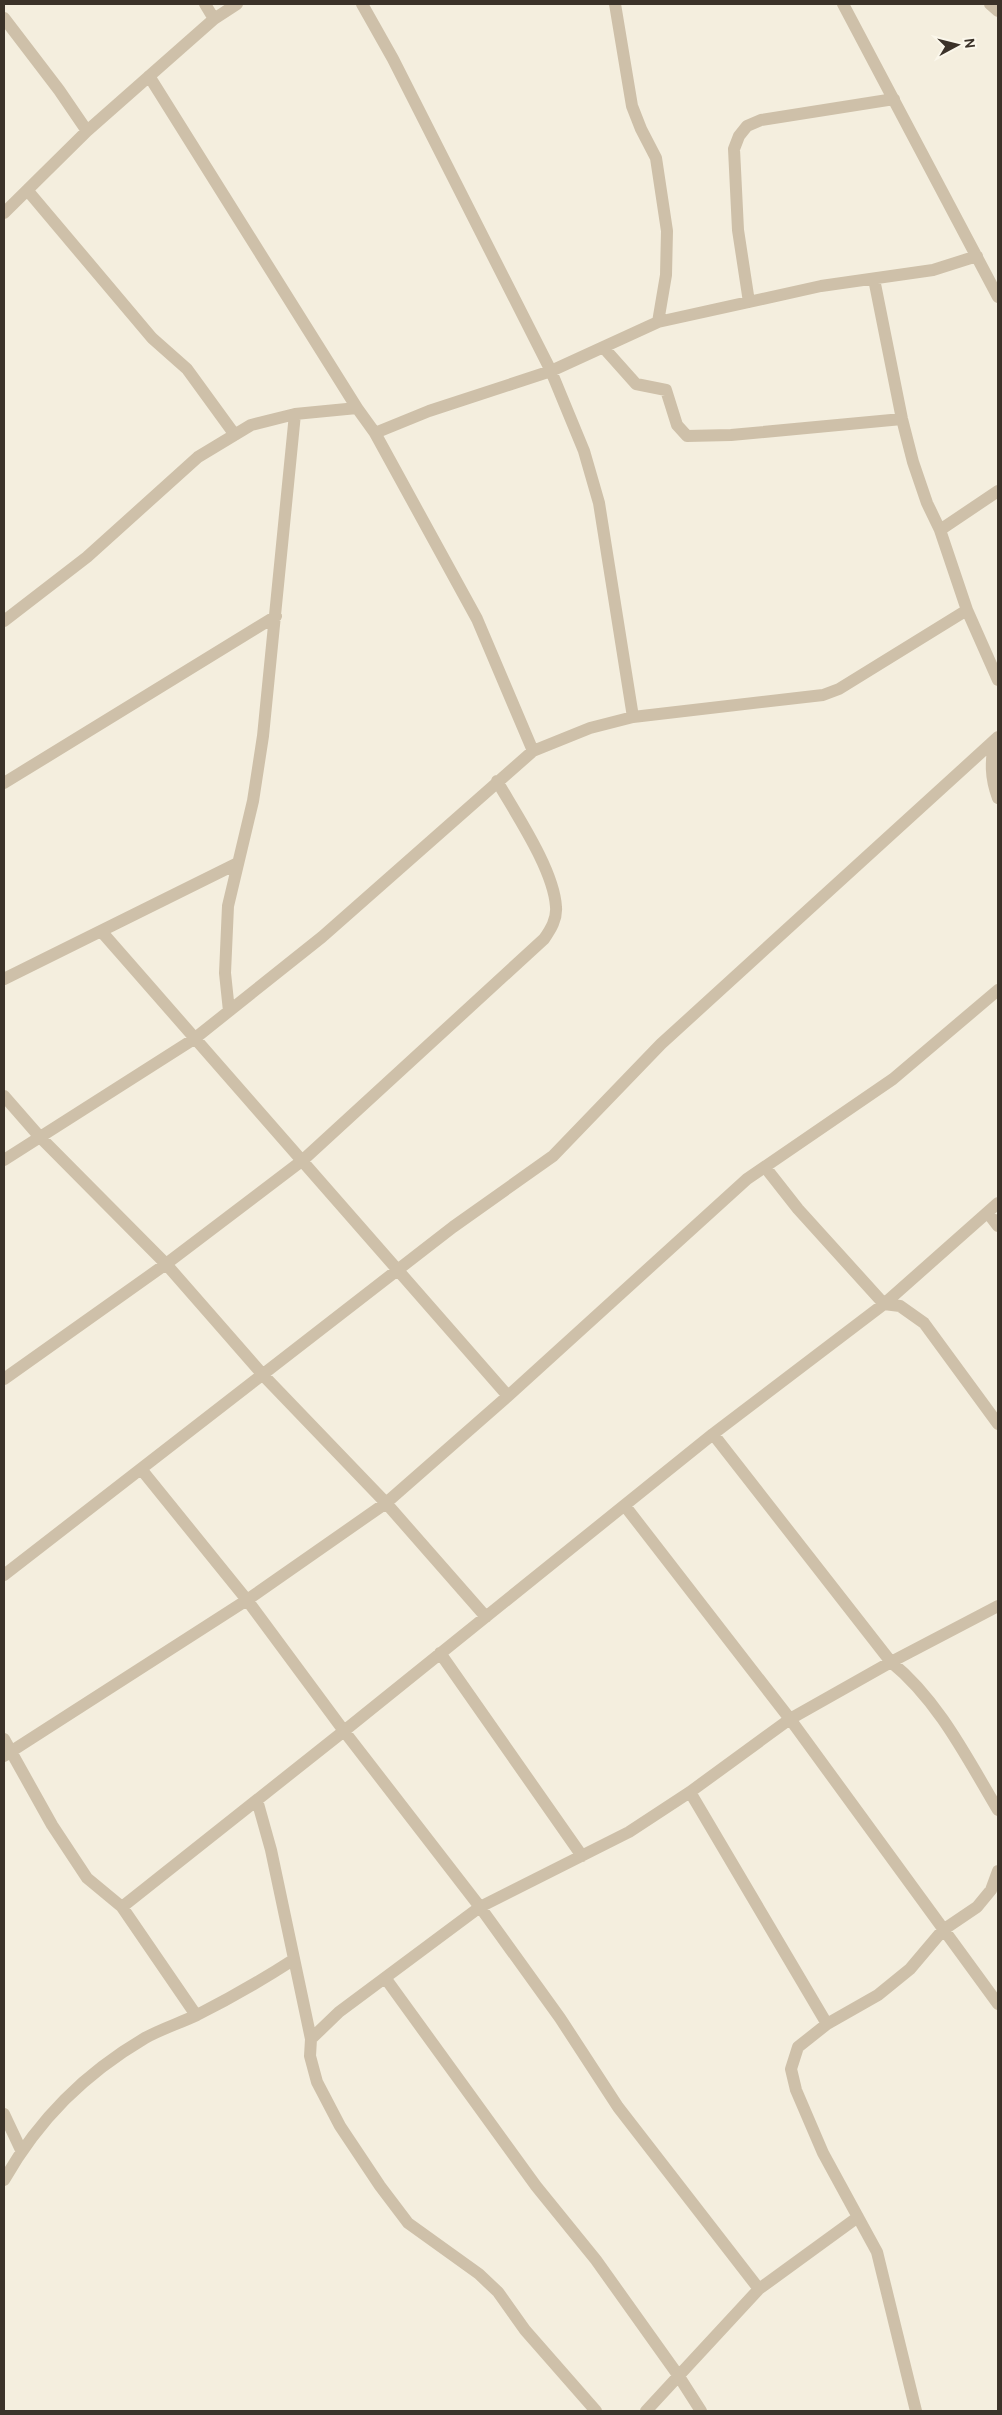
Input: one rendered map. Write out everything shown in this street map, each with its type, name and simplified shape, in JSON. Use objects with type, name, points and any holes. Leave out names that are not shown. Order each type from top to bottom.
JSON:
[{"type":"street","points":[[205,4],[214,19]]},
{"type":"street","points":[[4,213],[87,131],[214,19],[237,4]]},
{"type":"street","points":[[362,4],[393,59],[551,371],[584,451],[599,503],[633,717]]},
{"type":"street","points":[[615,4],[632,106],[640,129],[656,158],[668,231],[666,275],[658,322]]},
{"type":"street","points":[[843,4],[998,297]]},
{"type":"street","points":[[990,4],[998,12]]},
{"type":"street","points":[[4,18],[59,90],[87,131]]},
{"type":"street","points":[[149,76],[357,408],[375,433],[477,619],[533,750]]},
{"type":"street","points":[[750,302],[738,230],[734,149],[739,136],[747,126],[762,120],[894,99]]},
{"type":"street","points":[[28,191],[152,338],[187,369],[235,435]]},
{"type":"street","points":[[375,433],[429,411],[551,371],[658,322],[821,286],[933,270],[977,256]]},
{"type":"street","points":[[874,278],[902,419],[927,503],[940,530],[967,610],[998,680]]},
{"type":"street","points":[[603,347],[636,384],[666,390],[676,425],[687,436],[731,435],[902,419]]},
{"type":"street","points":[[4,621],[87,558],[198,457],[251,425],[295,414],[357,408]]},
{"type":"street","points":[[229,1012],[226,973],[228,906],[236,864],[255,791],[263,736],[295,414]]},
{"type":"street","points":[[940,530],[998,491]]},
{"type":"street","points":[[4,1160],[194,1039],[229,1012],[322,938],[533,750],[590,728],[633,717],[823,695],[839,689],[967,610]]},
{"type":"street","points":[[4,783],[276,616]]},
{"type":"street","points":[[996,739],[990,769],[992,783],[998,798]]},
{"type":"street","points":[[4,1576],[453,1227],[553,1156],[661,1044],[996,739]]},
{"type":"street","points":[[4,1379],[166,1264],[303,1160],[544,939],[554,924],[556,908],[552,884],[498,781]]},
{"type":"street","points":[[4,979],[236,864]]},
{"type":"street","points":[[101,931],[508,1396]]},
{"type":"street","points":[[7,1753],[247,1600],[386,1503],[508,1396],[748,1179],[893,1079],[998,990]]},
{"type":"street","points":[[4,1096],[39,1136],[166,1264],[264,1375],[386,1503],[486,1617]]},
{"type":"street","points":[[765,1167],[810,1222],[884,1304],[900,1306],[924,1324],[998,1424]]},
{"type":"street","points":[[122,1907],[713,1434],[884,1304],[998,1203]]},
{"type":"street","points":[[988,1213],[998,1226]]},
{"type":"street","points":[[713,1434],[891,1662],[909,1676],[926,1696],[998,1810]]},
{"type":"street","points":[[141,1469],[247,1600],[344,1731],[480,1907],[560,2018],[618,2107],[759,2289]]},
{"type":"street","points":[[625,1506],[790,1719],[998,2004]]},
{"type":"street","points":[[311,2039],[339,2012],[386,1979],[480,1907],[628,1832],[690,1792],[790,1719],[891,1662],[998,1606]]},
{"type":"street","points":[[440,1653],[582,1856]]},
{"type":"street","points":[[4,1739],[7,1753],[87,1878],[122,1907],[196,2015]]},
{"type":"street","points":[[690,1792],[827,2024]]},
{"type":"street","points":[[257,1800],[271,1850],[311,2039],[310,2056],[317,2082],[340,2126],[385,2194],[408,2223],[479,2274],[498,2292],[525,2330],[596,2411]]},
{"type":"street","points":[[916,2411],[878,2252],[823,2153],[796,2090],[791,2069],[798,2047],[827,2024],[878,1995],[910,1969],[943,1930],[977,1907],[990,1890],[998,1871]]},
{"type":"street","points":[[4,2180],[21,2150],[65,2097],[105,2063],[147,2037],[253,1986],[293,1960]]},
{"type":"street","points":[[386,1979],[536,2186],[596,2260],[678,2375],[701,2411]]},
{"type":"street","points":[[4,2114],[21,2150]]},
{"type":"street","points":[[646,2411],[759,2289],[858,2217]]}]
